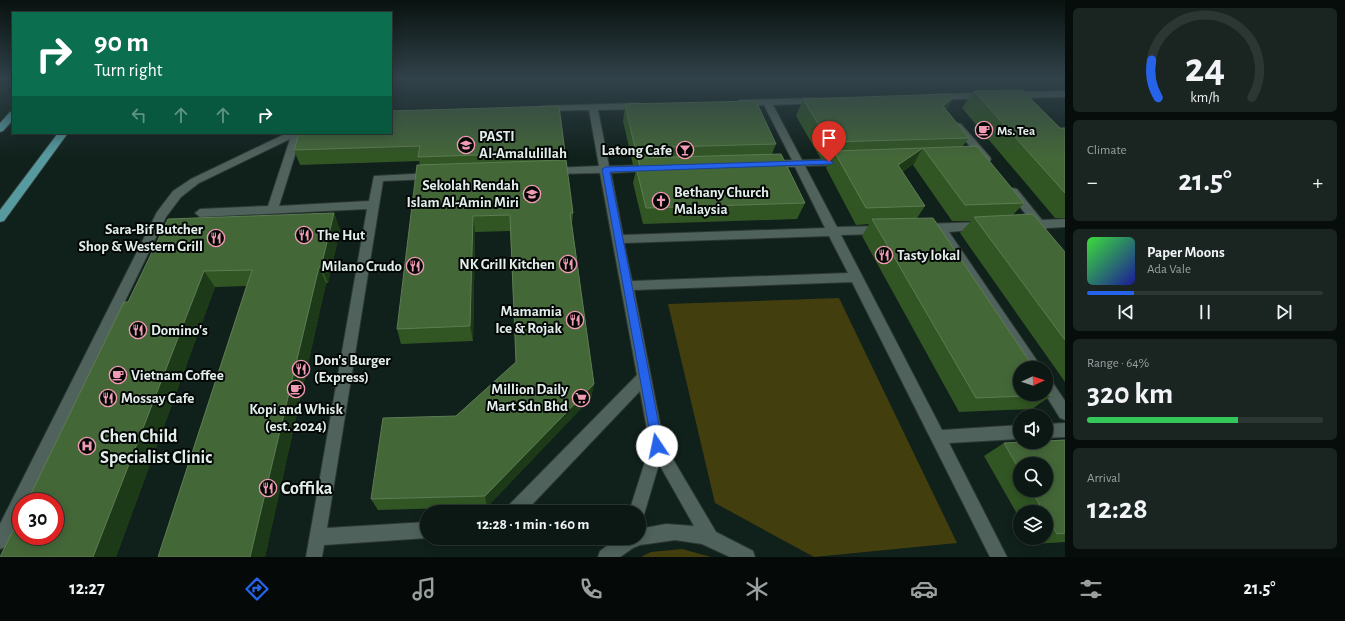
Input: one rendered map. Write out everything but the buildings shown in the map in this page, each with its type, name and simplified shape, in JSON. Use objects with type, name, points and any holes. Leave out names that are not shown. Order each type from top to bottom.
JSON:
[{"type":"main road","points":[[0,129],[12,115]]},
{"type":"main road","points":[[0,218],[62,134]]},
{"type":"street","points":[[530,108],[648,105]]},
{"type":"street","points":[[769,105],[999,557]]},
{"type":"street","points":[[938,105],[946,112],[994,170]]},
{"type":"street","points":[[593,107],[606,169],[657,446],[710,538]]},
{"type":"street","points":[[0,542],[161,215],[177,194],[195,181],[294,134]]},
{"type":"street","points":[[272,210],[296,134]]},
{"type":"street","points":[[969,158],[984,158]]},
{"type":"street","points":[[759,164],[852,161]]},
{"type":"street","points":[[545,172],[659,168]]},
{"type":"street","points":[[314,557],[378,178],[441,176]]},
{"type":"street","points":[[1005,182],[1050,236]]},
{"type":"street","points":[[200,213],[373,205]]},
{"type":"street","points":[[1025,225],[1065,223]]},
{"type":"street","points":[[910,229],[994,226]]},
{"type":"street","points":[[941,228],[1030,361]]},
{"type":"street","points":[[618,239],[895,230]]},
{"type":"street","points":[[627,286],[856,277]]},
{"type":"street","points":[[521,505],[644,377]]},
{"type":"street","points":[[1053,394],[1065,412]]},
{"type":"street","points":[[1053,431],[1065,430]]},
{"type":"street","points":[[938,437],[1013,432]]},
{"type":"street","points":[[639,505],[657,446]]},
{"type":"street","points":[[318,537],[420,530]]},
{"type":"street","points":[[646,535],[654,533],[682,532],[710,538],[747,557]]},
{"type":"street","points":[[606,557],[624,545]]},
{"type":"shaded area","points":[[839,298],[957,543],[814,557],[715,503],[668,304]]},
{"type":"shaded area","points":[[682,549],[711,557],[641,557],[651,552]]},
{"type":"place","name":"Ms. Tea","points":[[984,130]]},
{"type":"place","name":"PASTI Al-Amalulillah","points":[[466,145]]},
{"type":"place","name":"Latong Cafe","points":[[685,150]]},
{"type":"place","name":"Sekolah Rendah Islam Al-Amin Miri","points":[[532,194]]},
{"type":"place","name":"Bethany Church Malaysia","points":[[661,201]]},
{"type":"place","name":"The Hut","points":[[304,235]]},
{"type":"place","name":"Sara-Bif Butcher Shop & Western Grill","points":[[216,238]]},
{"type":"place","name":"Tasty lokal","points":[[884,255]]},
{"type":"place","name":"NK Grill Kitchen","points":[[568,264]]},
{"type":"place","name":"Milano Crudo","points":[[415,266]]},
{"type":"place","name":"Mamamia Ice & Rojak","points":[[575,320]]},
{"type":"place","name":"Domino's","points":[[138,330]]},
{"type":"place","name":"Don's Burger (Express)","points":[[301,369]]},
{"type":"place","name":"Vietnam Coffee","points":[[118,375]]},
{"type":"place","name":"Kopi and Whisk (est. 2024)","points":[[296,389]]},
{"type":"place","name":"Mossay Cafe","points":[[108,398]]},
{"type":"place","name":"Million Daily Mart Sdn Bhd","points":[[581,398]]},
{"type":"place","name":"Chen Child Specialist Clinic","points":[[87,446]]},
{"type":"place","name":"Coffika","points":[[268,488]]},
{"type":"route","points":[[657,446],[606,169],[829,162]]}]
